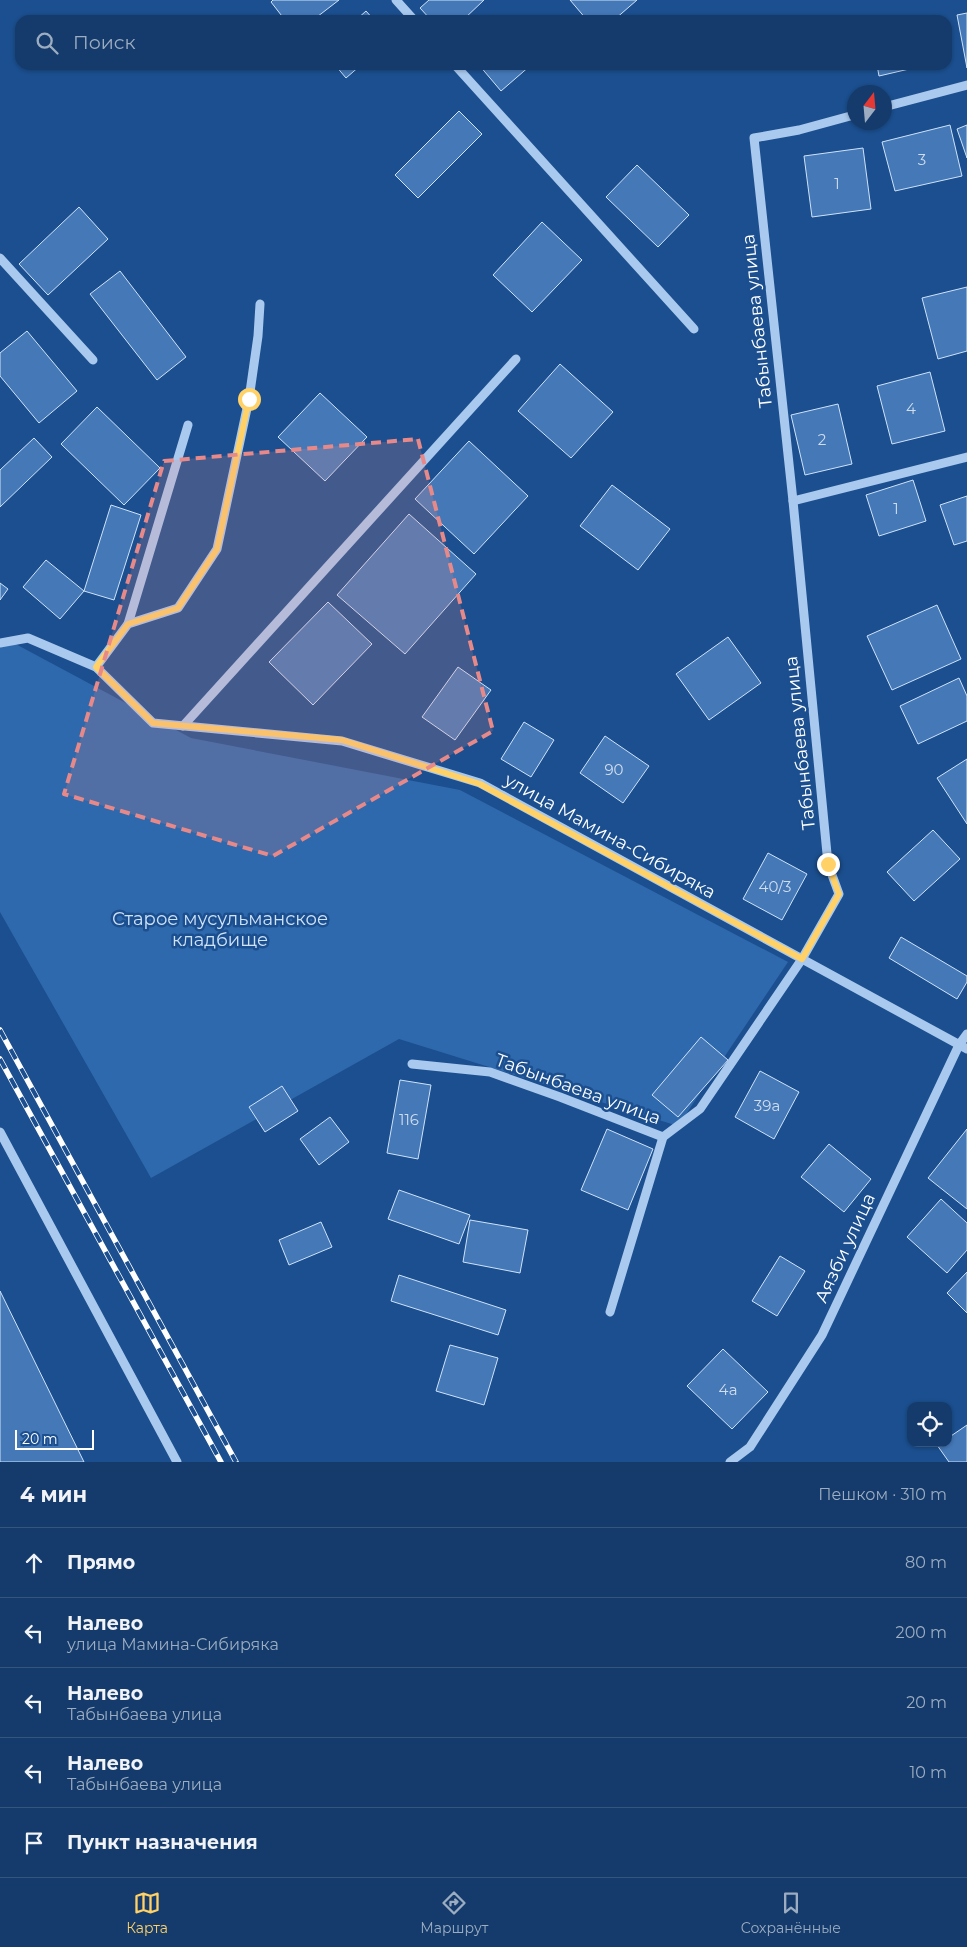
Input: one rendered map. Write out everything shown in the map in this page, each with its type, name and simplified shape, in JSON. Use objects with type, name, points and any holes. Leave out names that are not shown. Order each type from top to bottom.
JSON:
[{"type":"street","points":[[396,0],[410,15]]},
{"type":"street","points":[[460,70],[694,329]]},
{"type":"street","points":[[892,105],[967,85]]},
{"type":"street","name":"Табынбаева улица","points":[[412,1064],[490,1072],[663,1137],[700,1109],[802,959],[839,894],[828,864],[793,501],[754,138],[799,130],[847,117]]},
{"type":"street","points":[[0,258],[93,360]]},
{"type":"street","points":[[128,624],[178,608],[217,549],[249,399],[258,336],[260,304]]},
{"type":"street","points":[[183,726],[516,359]]},
{"type":"street","points":[[96,667],[128,624],[188,425]]},
{"type":"street","points":[[793,501],[967,457]]},
{"type":"street","name":"улица Мамина-Сибиряка","points":[[0,643],[28,638],[96,667],[153,723],[342,740],[480,784],[963,1047]]},
{"type":"street","name":"Аязби улица","points":[[730,1462],[750,1447],[822,1335],[963,1047],[967,1034]]},
{"type":"street","points":[[0,1132],[177,1462]]},
{"type":"street","points":[[610,1312],[663,1137]]},
{"type":"highlighted area","points":[[418,439],[493,731],[273,856],[64,794],[164,461]]},
{"type":"green space","name":"Старое мусульманское кладбище","points":[[10,641],[191,738],[460,790],[788,962],[678,1126],[399,1039],[151,1178],[0,912],[0,645]]},
{"type":"building","points":[[273,0],[339,0],[320,15],[281,15],[271,2]]},
{"type":"building","points":[[429,0],[484,0],[468,15],[426,15],[420,8]]},
{"type":"building","points":[[570,0],[637,0],[620,15],[583,15]]},
{"type":"building","points":[[366,11],[370,15],[362,15]]},
{"type":"building","points":[[967,13],[967,68],[957,15]]},
{"type":"building","points":[[339,70],[355,70],[346,78]]},
{"type":"building","points":[[483,70],[525,70],[501,91]]},
{"type":"building","points":[[878,70],[905,70],[879,76]]},
{"type":"building","points":[[459,111],[482,134],[418,198],[395,175]]},
{"type":"building","points":[[950,125],[962,176],[895,191],[882,142]]},
{"type":"building","points":[[967,125],[967,158],[957,129]]},
{"type":"building","points":[[863,148],[871,209],[812,217],[804,156]]},
{"type":"building","points":[[637,165],[689,215],[658,247],[606,197]]},
{"type":"building","points":[[79,207],[108,239],[48,295],[19,264]]},
{"type":"building","points":[[542,222],[582,260],[532,312],[493,275]]},
{"type":"building","points":[[120,271],[186,357],[157,380],[90,294]]},
{"type":"building","points":[[967,287],[967,351],[938,359],[922,298]]},
{"type":"building","points":[[27,331],[77,391],[39,423],[0,376],[0,353]]},
{"type":"building","points":[[560,364],[613,412],[571,458],[518,411]]},
{"type":"building","points":[[930,372],[945,431],[892,444],[877,386]]},
{"type":"building","points":[[320,393],[367,437],[325,481],[278,437]]},
{"type":"building","points":[[838,404],[852,464],[805,475],[791,415]]},
{"type":"building","points":[[97,407],[160,468],[124,505],[61,444]]},
{"type":"building","points":[[34,438],[52,457],[0,507],[0,470]]},
{"type":"building","points":[[469,441],[528,496],[474,554],[415,499]]},
{"type":"building","points":[[913,480],[926,521],[879,536],[866,495]]},
{"type":"building","points":[[612,485],[670,529],[638,570],[580,526]]},
{"type":"building","points":[[967,496],[967,541],[954,545],[940,505]]},
{"type":"building","points":[[111,505],[141,515],[114,600],[84,591]]},
{"type":"building","points":[[409,514],[476,574],[405,654],[337,595]]},
{"type":"building","points":[[46,560],[84,591],[60,619],[23,587]]},
{"type":"building","points":[[0,583],[8,589],[0,600]]},
{"type":"building","points":[[328,602],[372,644],[313,705],[269,662]]},
{"type":"building","points":[[937,605],[961,659],[892,690],[867,636]]},
{"type":"building","points":[[728,637],[761,683],[709,720],[676,674]]},
{"type":"building","points":[[458,667],[491,690],[455,740],[422,717]]},
{"type":"building","points":[[959,678],[967,696],[967,721],[918,744],[900,706]]},
{"type":"building","points":[[524,722],[554,740],[531,777],[501,759]]},
{"type":"building","points":[[605,736],[649,766],[623,803],[580,773]]},
{"type":"building","points":[[967,759],[967,824],[937,778]]},
{"type":"building","points":[[933,830],[960,859],[914,901],[887,872]]},
{"type":"building","points":[[768,853],[807,874],[782,920],[743,899]]},
{"type":"building","points":[[901,937],[967,976],[967,982],[957,999],[889,958]]},
{"type":"building","points":[[701,1037],[728,1060],[678,1117],[652,1095]]},
{"type":"building","points":[[760,1071],[799,1092],[774,1139],[735,1117]]},
{"type":"building","points":[[400,1080],[431,1085],[418,1159],[387,1153]]},
{"type":"building","points":[[282,1086],[298,1111],[265,1132],[249,1107]]},
{"type":"building","points":[[330,1117],[349,1142],[319,1165],[300,1139]]},
{"type":"building","points":[[607,1129],[653,1149],[628,1210],[581,1190]]},
{"type":"building","points":[[967,1129],[967,1209],[928,1178]]},
{"type":"building","points":[[829,1144],[871,1179],[844,1212],[801,1177]]},
{"type":"building","points":[[399,1190],[470,1215],[459,1244],[388,1219]]},
{"type":"building","points":[[941,1199],[967,1223],[967,1250],[947,1273],[907,1237]]},
{"type":"building","points":[[470,1220],[528,1230],[520,1273],[463,1262]]},
{"type":"building","points":[[321,1222],[332,1247],[289,1265],[279,1240]]},
{"type":"building","points":[[780,1256],[805,1271],[777,1316],[752,1301]]},
{"type":"building","points":[[967,1272],[967,1313],[947,1293]]},
{"type":"building","points":[[399,1275],[506,1310],[498,1335],[391,1301]]},
{"type":"building","points":[[0,1291],[84,1462],[0,1462]]},
{"type":"building","points":[[450,1345],[498,1358],[484,1405],[436,1391]]},
{"type":"building","points":[[723,1349],[768,1392],[732,1429],[687,1386]]},
{"type":"building","points":[[967,1425],[967,1462],[949,1462],[938,1447],[952,1447],[952,1435]]},
{"type":"railway","points":[[0,1030],[236,1462]]},
{"type":"railway","points":[[0,1059],[221,1462]]},
{"type":"route","points":[[249,399],[217,549],[178,608],[128,624],[96,667],[153,723],[342,740],[480,784],[802,959],[839,894],[828,864]]}]
